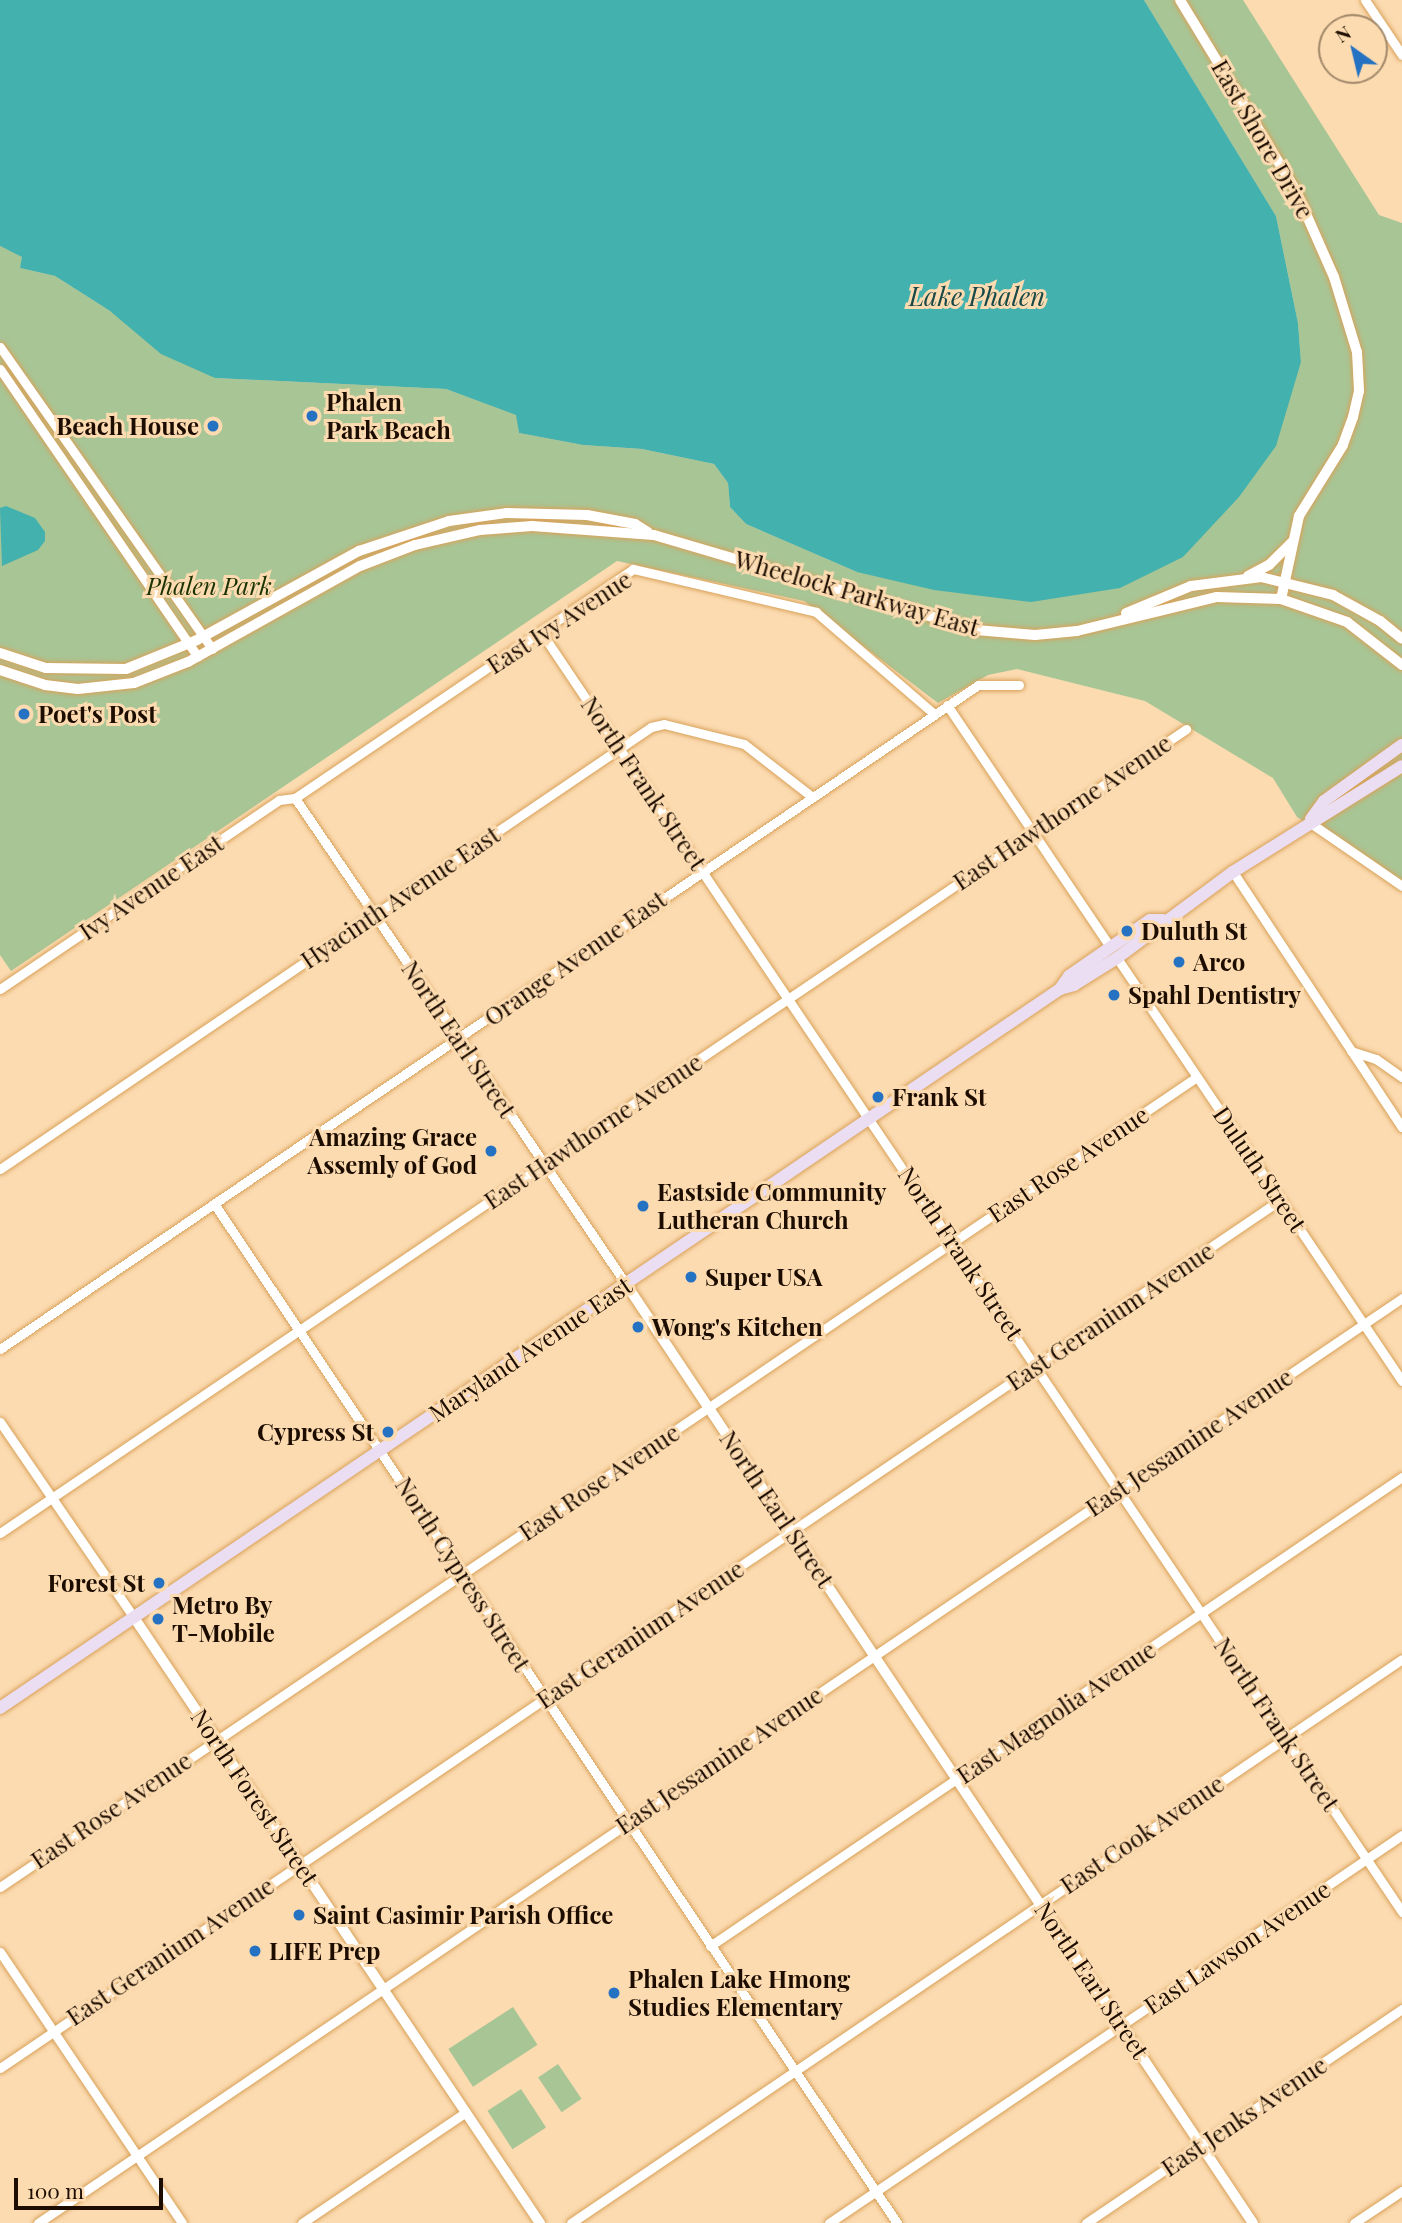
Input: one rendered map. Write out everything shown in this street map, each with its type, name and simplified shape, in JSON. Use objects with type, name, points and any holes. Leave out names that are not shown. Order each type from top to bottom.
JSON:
[{"type":"main road","name":"Maryland Avenue East","points":[[1309,822],[1324,801],[1402,745]]},
{"type":"main road","name":"Maryland Avenue East","points":[[0,1708],[1060,989],[1074,985],[1113,952],[1309,822],[1402,766]]},
{"type":"street","name":"East Shore Drive","points":[[1180,0],[1296,191],[1334,277],[1357,352],[1359,391],[1349,430],[1306,501],[1292,542],[1281,599]]},
{"type":"street","points":[[1365,0],[1402,55]]},
{"type":"street","points":[[0,346],[212,649]]},
{"type":"street","points":[[0,369],[198,657]]},
{"type":"street","name":"Wheelock Parkway East","points":[[0,653],[46,668],[98,671],[150,662],[359,551],[449,521],[507,513],[587,515],[635,524],[654,535]]},
{"type":"street","name":"Wheelock Parkway East","points":[[0,670],[45,685],[108,688],[198,657],[360,566],[415,545],[480,530],[531,526],[654,535],[976,629],[1035,635],[1104,624],[1217,597],[1281,599],[1347,622],[1402,664]]},
{"type":"street","points":[[1245,577],[1269,565],[1292,542]]},
{"type":"street","name":"East Ivy Avenue","points":[[304,792],[633,569],[816,612],[934,714]]},
{"type":"street","name":"Wheelock Parkway East","points":[[1104,624],[1191,586],[1245,577],[1284,580],[1348,602],[1402,639]]},
{"type":"street","name":"North Frank Street","points":[[541,632],[871,1117],[1402,1912]]},
{"type":"street","name":"Orange Avenue East","points":[[0,1349],[947,705],[978,685],[1019,685]]},
{"type":"street","name":"Duluth Street","points":[[947,705],[1402,1381]]},
{"type":"street","name":"Hyacinth Avenue East","points":[[0,1169],[651,727],[677,727],[744,744],[811,796]]},
{"type":"street","name":"East Hawthorne Avenue","points":[[0,1533],[1186,729]]},
{"type":"street","name":"Ivy Avenue East","points":[[0,989],[277,801],[295,798],[304,792]]},
{"type":"street","name":"North Earl Street","points":[[295,798],[792,1530],[1253,2223]]},
{"type":"street","points":[[1309,822],[1402,887]]},
{"type":"street","points":[[1233,872],[1402,1127]]},
{"type":"street","points":[[1351,1051],[1376,1059],[1402,1077]]},
{"type":"street","name":"East Rose Avenue","points":[[0,1887],[1197,1077]]},
{"type":"street","name":"East Geranium Avenue","points":[[0,2067],[1280,1200]]},
{"type":"street","name":"North Cypress Street","points":[[215,1205],[897,2223]]},
{"type":"street","name":"East Jessamine Avenue","points":[[37,2223],[1402,1298]]},
{"type":"street","points":[[0,1422],[133,1616]]},
{"type":"street","name":"East Magnolia Avenue","points":[[710,1946],[1402,1477]]},
{"type":"street","name":"North Forest Street","points":[[133,1616],[540,2223]]},
{"type":"street","name":"East Cook Avenue","points":[[571,2223],[1402,1659]]},
{"type":"street","name":"East Lawson Avenue","points":[[829,2223],[1402,1835]]},
{"type":"street","points":[[0,1952],[182,2223]]},
{"type":"street","name":"East Jenks Avenue","points":[[1086,2223],[1402,2009]]},
{"type":"street","points":[[302,2223],[466,2112]]},
{"type":"street","points":[[1354,2223],[1402,2191]]},
{"type":"green space","name":"Phalen Park","points":[[1144,0],[1243,0],[1379,215],[1402,223],[1402,886],[1297,817],[1273,778],[1145,701],[1017,669],[988,675],[938,703],[804,601],[617,561],[11,971],[0,955],[0,246],[23,257],[20,268],[55,276],[215,378],[446,389],[517,415],[519,433],[583,445],[642,449],[714,464],[728,483],[730,507],[746,524],[857,572],[1183,557],[1287,402],[1301,362],[1298,323],[1276,216]]},
{"type":"green space","points":[[513,2007],[538,2045],[473,2087],[448,2049]]},
{"type":"green space","points":[[558,2064],[581,2099],[562,2112],[538,2077]]},
{"type":"green space","points":[[521,2089],[546,2128],[513,2149],[487,2111]]},
{"type":"water","name":"Lake Phalen","points":[[0,0],[1144,0],[1276,216],[1298,323],[1301,362],[1276,446],[1239,497],[1183,557],[1120,588],[1031,602],[934,590],[857,572],[746,524],[730,507],[728,483],[714,464],[642,449],[583,445],[519,433],[516,415],[446,389],[215,378],[161,354],[110,311],[55,276],[20,268],[22,257],[0,246]]},
{"type":"water","points":[[6,506],[35,518],[45,532],[45,541],[38,550],[2,566],[0,508]]},
{"type":"place","name":"Phalen Park Beach","points":[[312,416]]},
{"type":"place","name":"Beach House","points":[[213,426]]},
{"type":"place","name":"Poet's Post","points":[[24,714]]},
{"type":"place","name":"Duluth St","points":[[1127,931]]},
{"type":"place","name":"Arco","points":[[1179,962]]},
{"type":"place","name":"Spahl Dentistry","points":[[1114,995]]},
{"type":"place","name":"Frank St","points":[[878,1097]]},
{"type":"place","name":"Amazing Grace Assemly of God","points":[[491,1151]]},
{"type":"place","name":"Eastside Community Lutheran Church","points":[[643,1206]]},
{"type":"place","name":"Super USA","points":[[691,1277]]},
{"type":"place","name":"Wong's Kitchen","points":[[638,1327]]},
{"type":"place","name":"Cypress St","points":[[388,1432]]},
{"type":"place","name":"Forest St","points":[[159,1583]]},
{"type":"place","name":"Metro By T-Mobile","points":[[158,1619]]},
{"type":"place","name":"Saint Casimir Parish Office","points":[[299,1915]]},
{"type":"place","name":"LIFE Prep","points":[[255,1951]]},
{"type":"place","name":"Phalen Lake Hmong Studies Elementary","points":[[614,1993]]}]
